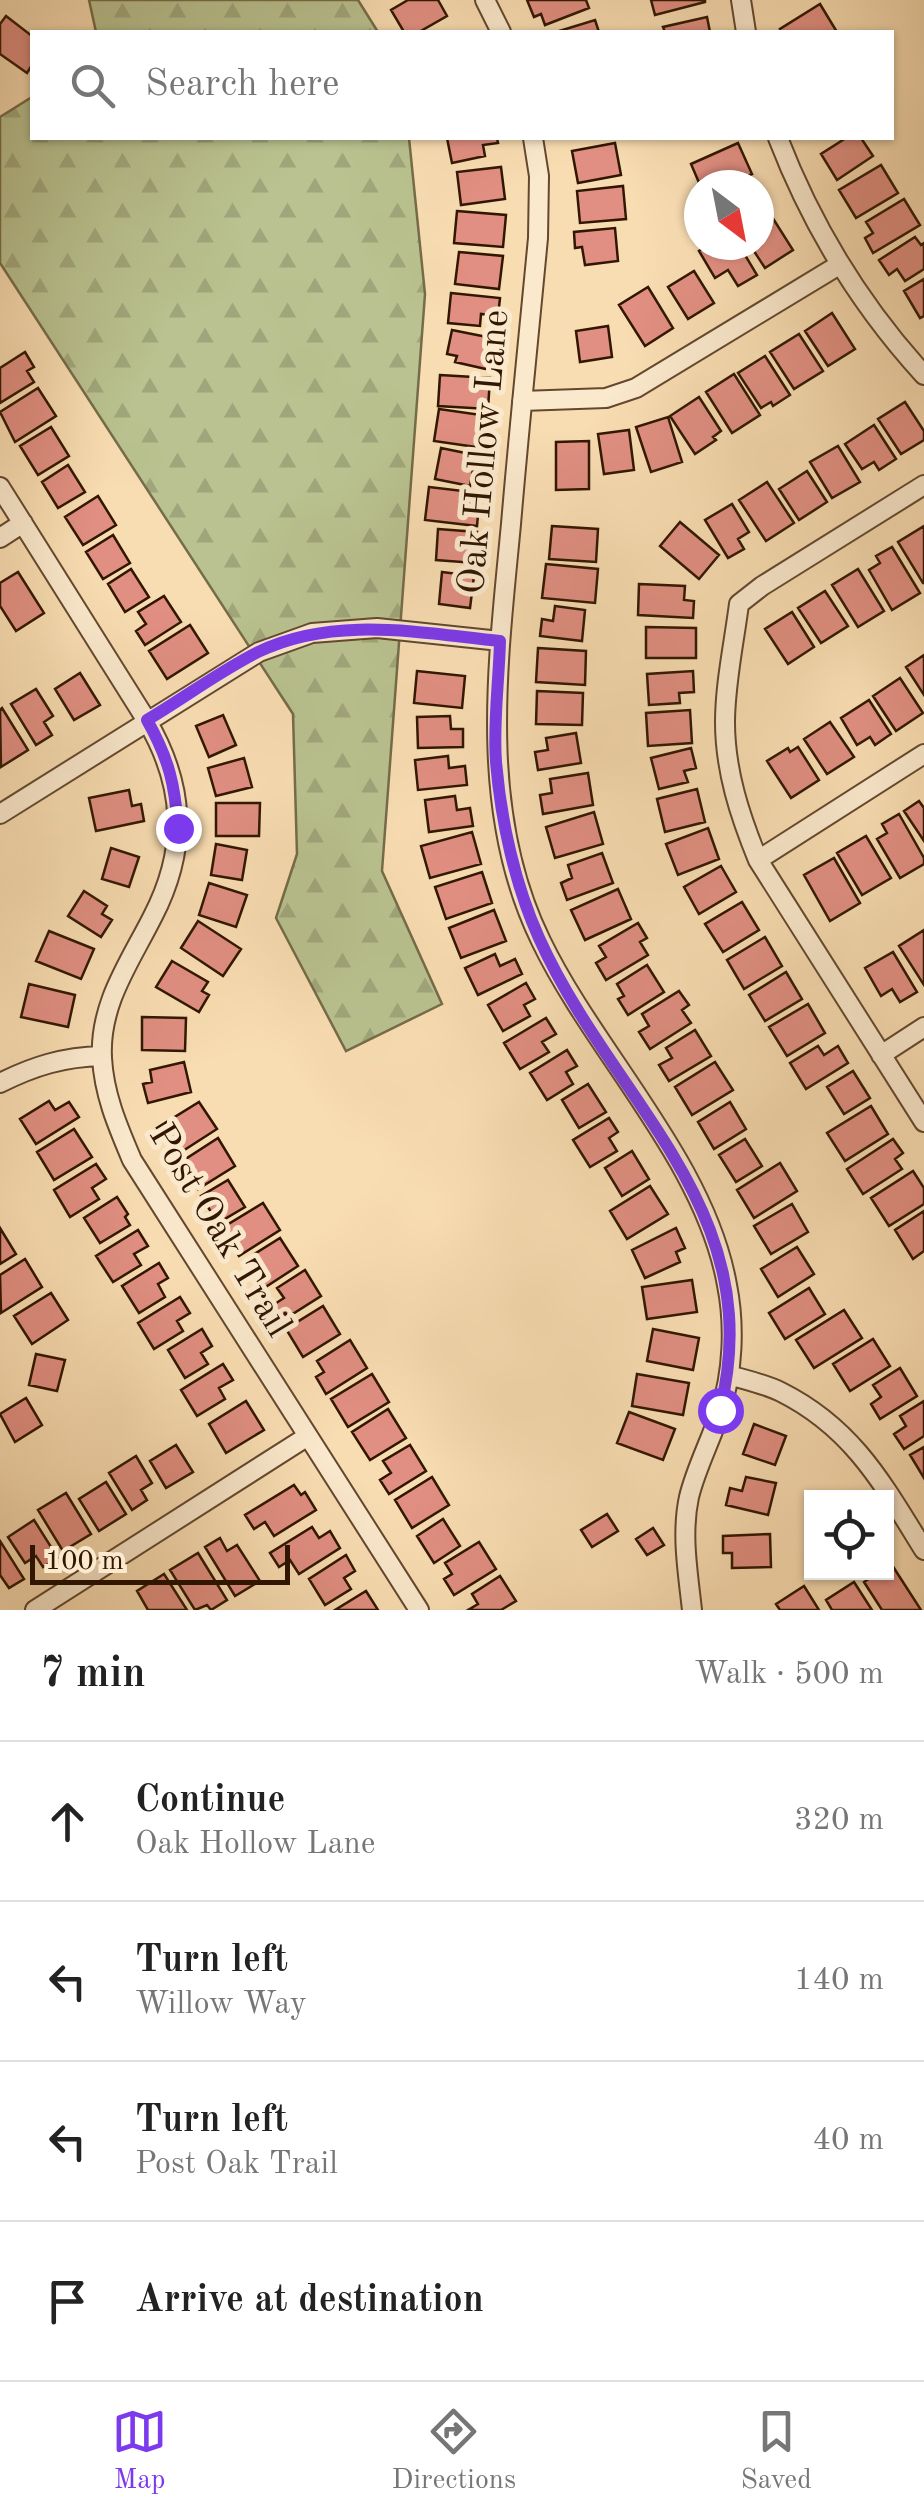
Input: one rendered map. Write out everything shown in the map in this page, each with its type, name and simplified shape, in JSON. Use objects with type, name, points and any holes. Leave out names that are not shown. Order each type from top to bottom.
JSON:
[{"type":"street","points":[[486,0],[500,30]]},
{"type":"street","points":[[741,0],[746,30]]},
{"type":"street","name":"Oak Hollow Lane","points":[[534,140],[538,238],[500,641],[496,760],[506,828],[540,939],[680,1165],[704,1212],[728,1287],[729,1376],[689,1498],[686,1556],[692,1610]]},
{"type":"street","points":[[779,140],[839,265],[887,334],[924,375]]},
{"type":"street","points":[[522,401],[606,398],[636,388],[839,265]]},
{"type":"street","points":[[924,484],[739,604],[725,722],[729,766],[740,815],[758,860],[924,1122]]},
{"type":"street","name":"Post Oak Trail","points":[[0,487],[147,720],[176,785],[178,828],[170,878],[153,917],[123,967],[109,1006],[102,1056],[112,1112],[132,1160],[419,1610]]},
{"type":"street","points":[[0,538],[23,523]]},
{"type":"street","points":[[0,814],[259,652],[312,633],[377,628],[500,641]]},
{"type":"street","points":[[758,860],[924,754]]},
{"type":"street","points":[[881,1055],[924,1028]]},
{"type":"street","points":[[0,1084],[31,1068],[66,1057],[102,1056]]},
{"type":"street","points":[[729,1376],[778,1390],[844,1435],[868,1460],[924,1550]]},
{"type":"street","points":[[35,1610],[308,1436]]},
{"type":"green space","points":[[89,0],[358,0],[377,30],[96,30]]},
{"type":"green space","points":[[30,98],[30,140],[409,140],[425,294],[382,871],[442,1004],[346,1051],[276,918],[297,854],[293,714],[0,263],[0,117]]},
{"type":"building","points":[[408,0],[438,0],[447,16],[422,30],[403,30],[391,10]]},
{"type":"building","points":[[527,0],[586,0],[589,8],[545,25],[541,14],[534,17]]},
{"type":"building","points":[[651,0],[705,0],[705,2],[655,15]]},
{"type":"building","points":[[820,4],[836,30],[781,30]]},
{"type":"building","points":[[6,16],[30,34],[27,73],[0,54],[0,24]]},
{"type":"building","points":[[707,17],[710,30],[664,30],[663,27]]},
{"type":"building","points":[[595,20],[598,30],[562,30]]},
{"type":"building","points":[[447,140],[497,140],[498,143],[483,145],[485,156],[452,163]]},
{"type":"building","points":[[843,140],[862,140],[873,156],[837,180],[821,154]]},
{"type":"building","points":[[615,143],[621,175],[578,183],[572,151]]},
{"type":"building","points":[[738,143],[750,170],[694,170],[691,164]]},
{"type":"building","points":[[881,165],[898,193],[856,218],[839,190]]},
{"type":"building","points":[[501,167],[505,199],[461,205],[457,172]]},
{"type":"building","points":[[623,186],[626,219],[580,223],[577,191]]},
{"type":"building","points":[[904,199],[920,225],[873,253],[865,238],[873,233],[866,222]]},
{"type":"building","points":[[457,211],[506,215],[503,247],[454,243]]},
{"type":"building","points":[[774,220],[793,250],[765,268],[760,260],[774,260]]},
{"type":"building","points":[[615,228],[618,261],[585,265],[582,247],[575,248],[574,232]]},
{"type":"building","points":[[915,237],[921,245],[924,243],[924,269],[905,281],[897,269],[889,275],[879,260]]},
{"type":"building","points":[[459,252],[503,256],[499,289],[455,284]]},
{"type":"building","points":[[704,260],[748,260],[757,275],[738,286],[728,270],[715,278]]},
{"type":"building","points":[[694,271],[714,303],[688,319],[668,287]]},
{"type":"building","points":[[924,279],[924,316],[920,318],[904,291]]},
{"type":"building","points":[[648,287],[673,328],[645,346],[619,305]]},
{"type":"building","points":[[451,293],[500,298],[498,316],[481,314],[480,326],[448,323]]},
{"type":"building","points":[[832,313],[855,349],[828,366],[805,331]]},
{"type":"building","points":[[608,326],[612,357],[580,362],[576,331]]},
{"type":"building","points":[[452,330],[497,339],[490,370],[455,362],[457,356],[447,354]]},
{"type":"building","points":[[799,334],[823,371],[794,389],[770,352]]},
{"type":"building","points":[[25,352],[34,367],[27,371],[34,382],[0,403],[0,368]]},
{"type":"building","points":[[765,356],[790,395],[773,406],[771,402],[761,408],[738,373]]},
{"type":"building","points":[[734,374],[760,415],[732,433],[706,392]]},
{"type":"building","points":[[440,375],[490,378],[488,409],[438,406]]},
{"type":"building","points":[[38,388],[56,416],[15,442],[0,412]]},
{"type":"building","points":[[699,397],[721,431],[713,437],[716,440],[695,454],[670,416]]},
{"type":"building","points":[[905,402],[924,431],[924,440],[901,454],[878,419]]},
{"type":"building","points":[[439,409],[488,416],[483,448],[434,441]]},
{"type":"building","points":[[668,417],[682,462],[651,472],[636,427]]},
{"type":"building","points":[[874,425],[896,459],[879,470],[874,462],[862,469],[845,444]]},
{"type":"building","points":[[51,427],[69,456],[38,475],[20,446]]},
{"type":"building","points":[[629,430],[634,470],[604,474],[598,434]]},
{"type":"building","points":[[589,441],[589,489],[556,490],[556,442]]},
{"type":"building","points":[[838,446],[860,482],[832,498],[810,462]]},
{"type":"building","points":[[441,448],[485,457],[482,472],[473,470],[470,486],[435,479]]},
{"type":"building","points":[[68,465],[85,492],[58,508],[42,482]]},
{"type":"building","points":[[807,471],[827,502],[799,520],[779,489]]},
{"type":"building","points":[[767,482],[794,523],[766,541],[739,500]]},
{"type":"building","points":[[429,487],[480,493],[477,526],[425,520]]},
{"type":"building","points":[[98,496],[116,525],[83,545],[65,517]]},
{"type":"building","points":[[732,504],[749,532],[738,539],[744,549],[728,558],[705,520]]},
{"type":"building","points":[[680,522],[719,555],[699,579],[660,546]]},
{"type":"building","points":[[552,526],[598,529],[596,562],[549,559]]},
{"type":"building","points":[[924,526],[924,583],[923,583],[898,542]]},
{"type":"building","points":[[438,529],[477,532],[475,563],[436,560]]},
{"type":"building","points":[[113,535],[130,563],[103,579],[86,552]]},
{"type":"building","points":[[892,547],[920,593],[892,610],[869,570],[880,563],[876,556]]},
{"type":"building","points":[[546,564],[598,569],[595,603],[542,598]]},
{"type":"building","points":[[131,569],[149,597],[125,612],[108,584]]},
{"type":"building","points":[[858,569],[884,611],[858,627],[832,585]]},
{"type":"building","points":[[18,572],[44,613],[16,631],[0,606],[0,583]]},
{"type":"building","points":[[442,572],[474,576],[470,608],[439,604]]},
{"type":"building","points":[[639,584],[685,586],[684,600],[694,601],[693,618],[638,615]]},
{"type":"building","points":[[825,591],[848,626],[821,643],[798,608]]},
{"type":"building","points":[[164,596],[181,622],[145,645],[136,631],[146,624],[138,612]]},
{"type":"building","points":[[555,606],[585,610],[582,641],[540,636],[542,619],[553,621]]},
{"type":"building","points":[[792,612],[814,647],[788,664],[765,629]]},
{"type":"building","points":[[190,625],[208,653],[167,679],[149,651]]},
{"type":"building","points":[[646,627],[696,628],[696,658],[646,658]]},
{"type":"building","points":[[538,648],[586,651],[585,685],[536,682]]},
{"type":"building","points":[[924,655],[924,695],[906,667]]},
{"type":"building","points":[[417,671],[465,676],[462,708],[414,703]]},
{"type":"building","points":[[693,671],[694,692],[679,693],[680,703],[649,705],[647,674]]},
{"type":"building","points":[[80,673],[100,705],[74,720],[55,689]]},
{"type":"building","points":[[900,678],[923,713],[896,731],[873,696]]},
{"type":"building","points":[[36,689],[53,716],[44,722],[52,735],[36,745],[11,704]]},
{"type":"building","points":[[537,691],[583,693],[582,725],[536,724]]},
{"type":"building","points":[[869,700],[891,734],[875,745],[870,737],[857,745],[841,718]]},
{"type":"building","points":[[0,710],[28,750],[1,767]]},
{"type":"building","points":[[690,710],[692,743],[648,746],[646,713]]},
{"type":"building","points":[[223,715],[236,745],[209,757],[196,726]]},
{"type":"building","points":[[450,716],[451,729],[463,729],[463,747],[418,748],[417,717]]},
{"type":"building","points":[[830,722],[854,757],[827,774],[804,739]]},
{"type":"building","points":[[576,733],[581,763],[538,770],[535,752],[548,750],[546,738]]},
{"type":"building","points":[[798,747],[819,780],[791,798],[767,761],[788,748],[790,752]]},
{"type":"building","points":[[691,748],[696,768],[684,771],[688,782],[659,789],[651,758]]},
{"type":"building","points":[[448,756],[449,768],[465,766],[467,785],[418,790],[415,760]]},
{"type":"building","points":[[244,758],[252,787],[216,796],[208,768]]},
{"type":"building","points":[[588,773],[593,805],[543,814],[540,795],[552,793],[550,779]]},
{"type":"building","points":[[697,789],[705,822],[665,832],[657,799]]},
{"type":"building","points":[[129,790],[132,806],[141,804],[144,821],[96,831],[89,798]]},
{"type":"building","points":[[455,796],[457,810],[470,808],[473,826],[429,832],[425,800]]},
{"type":"building","points":[[919,801],[924,808],[924,841],[904,811]]},
{"type":"building","points":[[216,803],[260,803],[259,836],[216,836]]},
{"type":"building","points":[[594,812],[603,844],[555,858],[546,827]]},
{"type":"building","points":[[899,814],[924,858],[924,864],[900,878],[877,839],[887,833],[882,824]]},
{"type":"building","points":[[708,828],[719,859],[678,875],[666,844]]},
{"type":"building","points":[[472,832],[481,864],[430,878],[421,846]]},
{"type":"building","points":[[866,836],[891,878],[862,895],[837,853]]},
{"type":"building","points":[[216,844],[247,850],[242,880],[211,875]]},
{"type":"building","points":[[111,848],[139,857],[129,887],[102,879]]},
{"type":"building","points":[[602,853],[613,883],[567,900],[561,883],[572,878],[568,865]]},
{"type":"building","points":[[834,858],[860,903],[830,921],[804,875]]},
{"type":"building","points":[[721,866],[736,892],[699,914],[684,887]]},
{"type":"building","points":[[482,872],[492,903],[446,919],[435,887]]},
{"type":"building","points":[[209,883],[247,895],[236,927],[199,915]]},
{"type":"building","points":[[618,889],[631,919],[585,940],[571,910]]},
{"type":"building","points":[[84,891],[107,906],[102,914],[112,920],[101,937],[68,916]]},
{"type":"building","points":[[742,902],[759,930],[723,952],[705,924]]},
{"type":"building","points":[[494,910],[506,941],[461,958],[449,928]]},
{"type":"building","points":[[198,921],[241,949],[223,976],[181,948]]},
{"type":"building","points":[[638,923],[647,938],[640,942],[648,955],[606,980],[596,963],[606,957],[599,946]]},
{"type":"building","points":[[924,930],[924,985],[899,946]]},
{"type":"building","points":[[49,931],[94,949],[81,979],[36,961]]},
{"type":"building","points":[[765,937],[782,966],[744,989],[727,960]]},
{"type":"building","points":[[893,952],[917,992],[900,1002],[892,989],[881,996],[865,968]]},
{"type":"building","points":[[495,954],[500,966],[515,959],[522,974],[478,995],[465,968]]},
{"type":"building","points":[[172,961],[208,982],[202,991],[209,995],[199,1012],[156,987]]},
{"type":"building","points":[[647,965],[664,992],[628,1015],[618,999],[624,996],[617,984]]},
{"type":"building","points":[[786,972],[802,999],[765,1021],[749,995]]},
{"type":"building","points":[[526,983],[535,999],[524,1005],[530,1016],[503,1031],[488,1005]]},
{"type":"building","points":[[29,984],[75,995],[68,1027],[21,1017]]},
{"type":"building","points":[[679,991],[689,1005],[682,1010],[691,1023],[650,1049],[639,1032],[649,1026],[642,1014]]},
{"type":"building","points":[[808,1004],[825,1033],[787,1056],[769,1027]]},
{"type":"building","points":[[142,1017],[186,1018],[185,1051],[142,1050]]},
{"type":"building","points":[[546,1018],[556,1034],[542,1042],[549,1052],[520,1069],[504,1043]]},
{"type":"building","points":[[695,1030],[711,1056],[669,1081],[659,1065],[672,1058],[666,1048]]},
{"type":"building","points":[[818,1046],[824,1055],[838,1046],[848,1063],[806,1089],[790,1063]]},
{"type":"building","points":[[567,1050],[577,1066],[566,1072],[573,1084],[547,1100],[530,1073]]},
{"type":"building","points":[[184,1062],[191,1092],[148,1103],[143,1084],[152,1082],[150,1070]]},
{"type":"building","points":[[715,1062],[733,1090],[692,1115],[675,1087]]},
{"type":"building","points":[[853,1071],[870,1098],[844,1114],[827,1087]]},
{"type":"building","points":[[588,1084],[606,1112],[579,1128],[562,1100]]},
{"type":"building","points":[[49,1101],[55,1110],[69,1102],[79,1117],[36,1144],[20,1119]]},
{"type":"building","points":[[199,1102],[217,1129],[175,1156],[157,1128]]},
{"type":"building","points":[[730,1102],[746,1129],[714,1149],[698,1122]]},
{"type":"building","points":[[871,1106],[888,1134],[845,1161],[827,1133]]},
{"type":"building","points":[[609,1118],[618,1132],[609,1138],[617,1151],[590,1167],[573,1140]]},
{"type":"building","points":[[74,1129],[92,1157],[54,1180],[37,1152]]},
{"type":"building","points":[[218,1138],[235,1166],[198,1189],[181,1162]]},
{"type":"building","points":[[745,1139],[762,1166],[736,1182],[719,1155]]},
{"type":"building","points":[[893,1139],[903,1153],[895,1159],[902,1169],[863,1194],[847,1169]]},
{"type":"building","points":[[632,1151],[649,1179],[622,1196],[605,1168]]},
{"type":"building","points":[[780,1163],[797,1191],[754,1218],[737,1190]]},
{"type":"building","points":[[96,1164],[106,1179],[92,1188],[99,1199],[70,1217],[54,1190]]},
{"type":"building","points":[[913,1171],[924,1188],[924,1204],[889,1226],[871,1198]]},
{"type":"building","points":[[228,1180],[245,1207],[218,1223],[201,1196]]},
{"type":"building","points":[[650,1186],[668,1214],[627,1239],[610,1211]]},
{"type":"building","points":[[117,1197],[130,1225],[100,1243],[84,1218]]},
{"type":"building","points":[[263,1203],[280,1230],[239,1256],[222,1228]]},
{"type":"building","points":[[792,1204],[808,1232],[771,1254],[754,1226]]},
{"type":"building","points":[[924,1211],[924,1251],[913,1259],[895,1230]]},
{"type":"building","points":[[0,1228],[16,1254],[0,1264]]},
{"type":"building","points":[[676,1228],[685,1248],[676,1252],[680,1262],[645,1278],[632,1250]]},
{"type":"building","points":[[138,1230],[148,1246],[134,1254],[141,1265],[113,1282],[96,1256]]},
{"type":"building","points":[[280,1238],[298,1266],[261,1290],[243,1261]]},
{"type":"building","points":[[797,1247],[814,1274],[778,1297],[761,1269]]},
{"type":"building","points":[[25,1259],[42,1287],[1,1313],[0,1275]]},
{"type":"building","points":[[159,1263],[168,1278],[158,1284],[165,1297],[139,1313],[122,1286]]},
{"type":"building","points":[[305,1270],[321,1296],[280,1322],[270,1307],[284,1298],[277,1288]]},
{"type":"building","points":[[692,1280],[697,1312],[647,1319],[642,1287]]},
{"type":"building","points":[[809,1288],[825,1314],[785,1339],[769,1313]]},
{"type":"building","points":[[51,1293],[68,1320],[32,1344],[14,1316]]},
{"type":"building","points":[[180,1297],[190,1313],[177,1321],[183,1331],[154,1349],[138,1323]]},
{"type":"building","points":[[323,1306],[340,1334],[303,1357],[286,1329]]},
{"type":"building","points":[[844,1310],[862,1338],[814,1368],[796,1340]]},
{"type":"building","points":[[202,1329],[212,1346],[201,1353],[208,1364],[185,1378],[168,1350]]},
{"type":"building","points":[[653,1329],[699,1338],[693,1370],[647,1361]]},
{"type":"building","points":[[873,1339],[890,1366],[850,1391],[833,1364]]},
{"type":"building","points":[[350,1340],[367,1368],[326,1394],[316,1377],[324,1372],[317,1361]]},
{"type":"building","points":[[36,1354],[65,1360],[57,1391],[29,1385]]},
{"type":"building","points":[[223,1364],[233,1380],[219,1388],[225,1399],[197,1416],[181,1390]]},
{"type":"building","points":[[900,1368],[917,1396],[880,1419],[871,1404],[881,1397],[873,1385]]},
{"type":"building","points":[[372,1374],[389,1402],[348,1427],[331,1399]]},
{"type":"building","points":[[637,1374],[689,1383],[683,1415],[632,1406]]},
{"type":"building","points":[[26,1398],[42,1425],[15,1442],[0,1414]]},
{"type":"building","points":[[246,1401],[264,1430],[226,1453],[209,1424]]},
{"type":"building","points":[[924,1401],[924,1436],[904,1449],[894,1434],[906,1426],[900,1416]]},
{"type":"building","points":[[388,1409],[406,1438],[370,1460],[352,1432]]},
{"type":"building","points":[[629,1412],[675,1429],[663,1460],[617,1443]]},
{"type":"building","points":[[754,1424],[786,1436],[775,1465],[743,1454]]},
{"type":"building","points":[[176,1445],[193,1472],[166,1488],[150,1461]]},
{"type":"building","points":[[410,1445],[426,1471],[389,1494],[380,1480],[391,1473],[383,1461]]},
{"type":"building","points":[[924,1447],[924,1478],[910,1455]]},
{"type":"building","points":[[136,1456],[152,1483],[141,1490],[147,1500],[132,1510],[109,1473]]},
{"type":"building","points":[[432,1477],[449,1505],[412,1528],[395,1500]]},
{"type":"building","points":[[746,1477],[776,1483],[768,1515],[726,1505],[730,1488],[742,1491]]},
{"type":"building","points":[[106,1482],[126,1514],[99,1531],[79,1499]]},
{"type":"building","points":[[294,1485],[301,1495],[305,1492],[316,1510],[274,1536],[265,1522],[254,1529],[245,1515]]},
{"type":"building","points":[[66,1493],[91,1534],[63,1551],[38,1510]]},
{"type":"building","points":[[607,1514],[618,1531],[592,1547],[581,1530]]},
{"type":"building","points":[[443,1519],[460,1546],[434,1563],[417,1536]]},
{"type":"building","points":[[34,1520],[58,1558],[43,1567],[36,1556],[25,1563],[8,1537]]},
{"type":"building","points":[[312,1527],[319,1538],[330,1531],[340,1548],[299,1574],[290,1560],[279,1567],[270,1553]]},
{"type":"building","points":[[653,1528],[664,1545],[647,1555],[636,1539]]},
{"type":"building","points":[[770,1534],[771,1567],[732,1568],[732,1553],[723,1553],[723,1536]]},
{"type":"building","points":[[220,1538],[227,1551],[237,1545],[260,1581],[235,1596],[205,1547]]},
{"type":"building","points":[[0,1541],[24,1579],[9,1588],[0,1575]]},
{"type":"building","points":[[479,1542],[496,1569],[454,1595],[444,1579],[452,1574],[445,1563]]},
{"type":"building","points":[[198,1553],[227,1600],[211,1610],[207,1605],[195,1610],[170,1570]]},
{"type":"building","points":[[346,1555],[355,1571],[344,1578],[351,1589],[325,1605],[309,1579]]},
{"type":"building","points":[[894,1568],[921,1610],[882,1610],[864,1582],[894,1580]]},
{"type":"building","points":[[164,1574],[187,1610],[148,1610],[137,1591]]},
{"type":"building","points":[[500,1576],[516,1601],[501,1610],[468,1610],[478,1604],[472,1594]]},
{"type":"building","points":[[854,1582],[872,1610],[832,1610],[826,1600]]},
{"type":"building","points":[[804,1586],[819,1610],[780,1610],[776,1604]]},
{"type":"building","points":[[366,1591],[378,1610],[335,1610]]},
{"type":"route","points":[[178,828],[176,785],[147,720],[259,652],[312,633],[377,628],[500,641],[496,760],[519,880],[540,939],[574,1000],[680,1165],[718,1248],[728,1287],[731,1332],[729,1376],[720,1410]]}]
